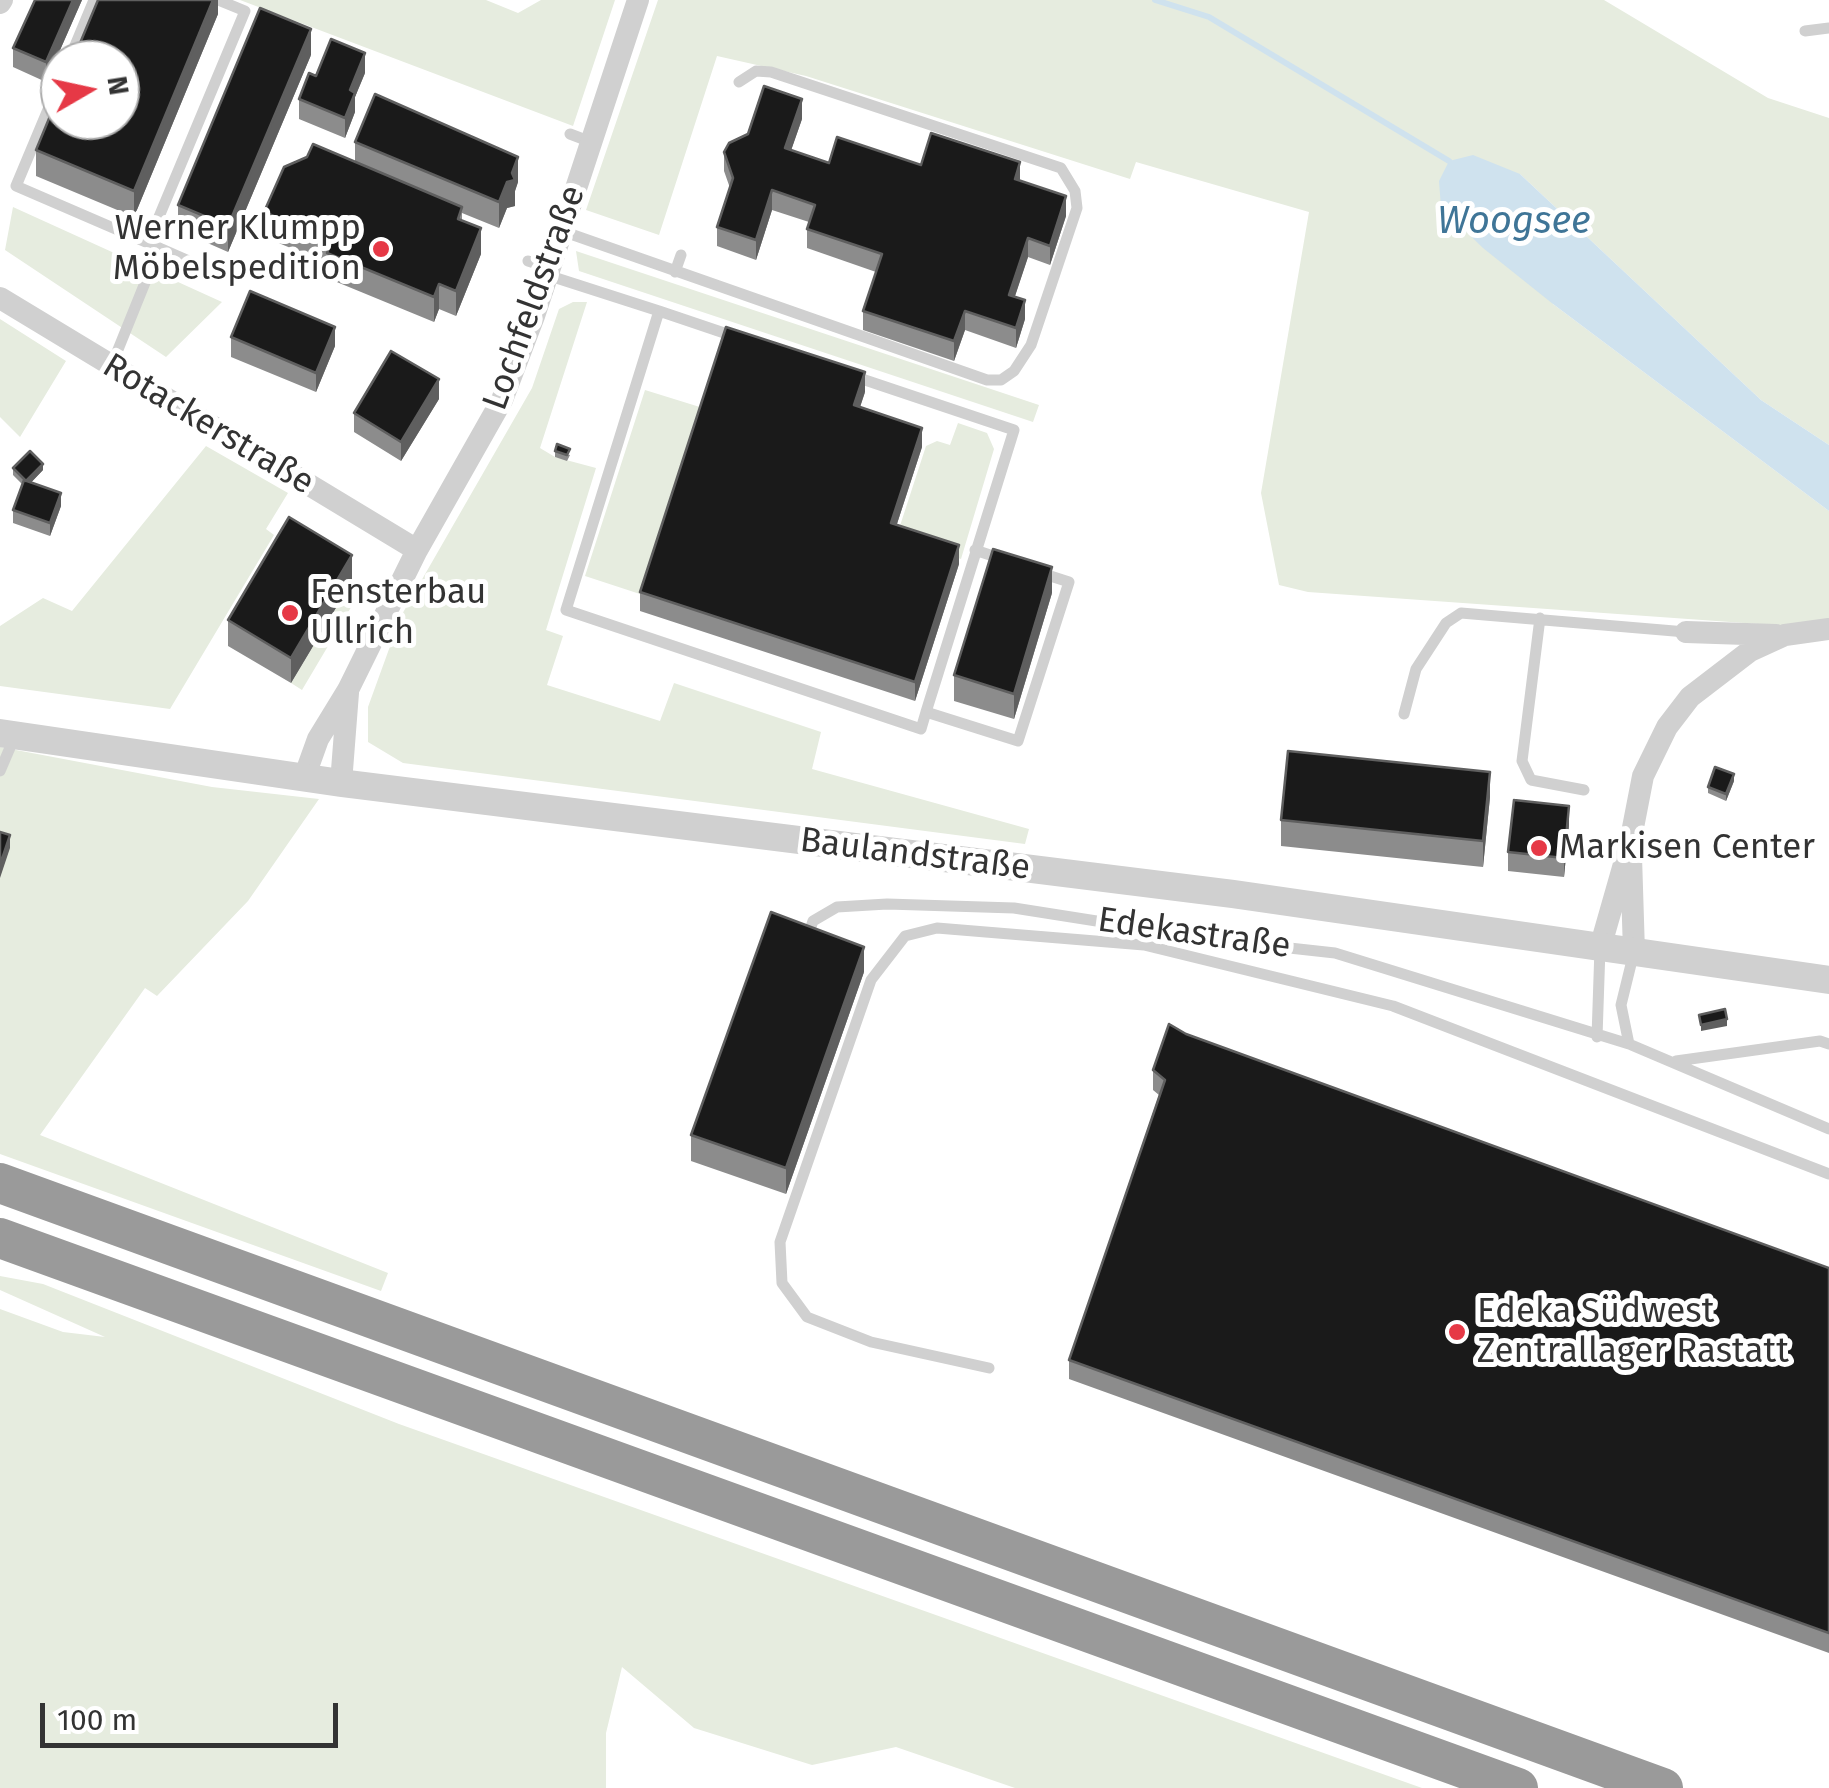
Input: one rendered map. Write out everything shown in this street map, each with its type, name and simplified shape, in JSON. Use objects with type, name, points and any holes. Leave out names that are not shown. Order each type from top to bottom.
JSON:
[{"type":"highway","points":[[0,1182],[1663,1788]]},
{"type":"highway","points":[[0,1238],[1518,1788]]},
{"type":"street","name":"Lochfeldstraße","points":[[304,778],[318,739],[348,690],[416,550],[502,400],[542,268],[562,231],[580,138],[638,0]]},
{"type":"street","name":"Rotackerstraße","points":[[0,298],[416,550]]},
{"type":"street","points":[[1686,632],[1784,635],[1829,629]]},
{"type":"street","points":[[1600,948],[1630,843],[1643,776],[1667,728],[1690,697],[1718,672],[1784,635]]},
{"type":"street","name":"Lochfeldstraße","points":[[341,783],[348,690]]},
{"type":"street","name":"Baulandstraße","points":[[8,734],[341,783],[1195,889],[1829,980]]},
{"type":"street","points":[[1630,843],[1634,952]]},
{"type":"lane","points":[[77,40],[94,0]]},
{"type":"lane","points":[[112,367],[154,246],[245,12],[218,0]]},
{"type":"lane","points":[[1806,31],[1829,28]]},
{"type":"lane","points":[[562,231],[987,380],[1001,380],[1024,362],[1077,208],[1075,191],[1061,168],[771,72],[756,71],[738,82]]},
{"type":"lane","points":[[40,129],[16,186],[198,266]]},
{"type":"lane","points":[[675,272],[680,255]]},
{"type":"lane","points":[[542,268],[752,342]]},
{"type":"lane","points":[[659,311],[566,610],[922,730],[1014,430],[846,374]]},
{"type":"lane","points":[[976,550],[1013,563]]},
{"type":"lane","points":[[926,712],[1018,741],[1069,582],[1032,569]]},
{"type":"lane","points":[[1404,714],[1416,669],[1446,624],[1461,613],[1686,632]]},
{"type":"lane","points":[[1540,618],[1522,761],[1532,780],[1584,790]]},
{"type":"lane","points":[[0,772],[8,734]]},
{"type":"lane","name":"Edekastraße","points":[[803,950],[813,921],[837,908],[887,904],[1014,908],[1335,953],[1596,1037],[1629,1044],[1829,1129]]},
{"type":"lane","points":[[989,1368],[870,1342],[806,1317],[782,1283],[780,1242],[872,980],[905,936],[937,928],[1144,945],[1394,1006],[1829,1174]]},
{"type":"lane","points":[[1596,1037],[1600,948]]},
{"type":"lane","points":[[1629,1044],[1621,1004],[1634,952]]},
{"type":"lane","points":[[1676,1061],[1824,1042]]},
{"type":"shaded area","points":[[240,0],[486,0],[518,13],[541,0],[615,0],[573,126]]},
{"type":"shaded area","points":[[658,0],[1604,0],[1768,98],[1829,118],[1829,445],[1761,400],[1520,174],[1553,304],[1829,511],[1829,629],[1308,592],[1279,585],[1261,493],[1309,212],[1136,162],[1130,179],[806,76],[717,56],[659,235],[586,210]]},
{"type":"shaded area","points":[[13,207],[222,302],[166,357],[5,250]]},
{"type":"shaded area","points":[[576,251],[1039,405],[1033,422],[579,271]]},
{"type":"shaded area","points":[[573,302],[587,302],[540,448],[555,457],[596,468],[546,630],[563,636],[547,685],[660,721],[674,683],[821,732],[812,769],[1029,829],[1025,844],[403,763],[368,742],[368,707],[401,616],[532,388],[559,309]]},
{"type":"shaded area","points":[[0,319],[66,361],[20,437],[0,417]]},
{"type":"shaded area","points":[[645,390],[703,408],[643,595],[585,576]]},
{"type":"shaded area","points":[[958,423],[987,433],[994,449],[961,559],[896,538],[926,446],[937,441],[950,445]]},
{"type":"shaded area","points":[[206,446],[288,493],[266,529],[274,535],[170,709],[0,686],[0,626],[43,598],[72,611]]},
{"type":"shaded area","points":[[352,581],[363,587],[302,690],[291,683]]},
{"type":"shaded area","points":[[0,747],[212,787],[319,799],[248,901],[157,996],[145,988],[40,1135],[388,1273],[381,1291],[0,1154]]},
{"type":"shaded area","points":[[0,1276],[43,1284],[399,1424],[1422,1788],[1015,1788],[896,1747],[812,1765],[694,1728],[622,1667],[606,1733],[606,1788],[0,1788],[0,1309],[63,1332],[105,1337],[0,1290]]},
{"type":"water","name":"Woogsee","points":[[1473,155],[1520,174],[1761,400],[1829,445],[1829,511],[1553,304],[1483,248],[1441,207],[1439,181],[1449,161]]},
{"type":"building","points":[[35,0],[73,0],[56,40],[40,40],[40,59],[13,48]]},
{"type":"building","points":[[98,0],[213,0],[134,191],[36,150],[40,140],[140,140],[140,40],[81,40]]},
{"type":"building","points":[[260,8],[311,29],[228,226],[178,205]]},
{"type":"building","points":[[331,39],[365,53],[350,90],[355,93],[345,118],[299,99],[309,73],[316,76]]},
{"type":"building","points":[[764,86],[802,99],[785,148],[829,163],[837,137],[921,165],[931,133],[1020,162],[1015,179],[1066,196],[1050,246],[1028,238],[1009,295],[1025,300],[1016,328],[965,311],[954,341],[863,311],[882,254],[807,229],[815,205],[772,190],[756,240],[717,227],[733,178],[724,152],[729,143],[748,134]]},
{"type":"building","points":[[375,94],[518,157],[512,173],[515,180],[507,182],[499,202],[355,142]]},
{"type":"building","name":"Werner Klumpp Möbelspedition","points":[[313,144],[462,207],[458,219],[481,228],[456,291],[439,284],[434,297],[327,253],[332,240],[264,212],[284,167],[307,157]]},
{"type":"building","points":[[250,291],[335,327],[316,373],[231,337]]},
{"type":"building","points":[[726,327],[865,372],[854,405],[922,428],[891,523],[959,545],[915,682],[640,592]]},
{"type":"building","points":[[391,351],[439,379],[401,442],[354,413]]},
{"type":"building","points":[[557,444],[570,449],[567,455],[555,451]]},
{"type":"building","points":[[30,451],[43,464],[26,481],[13,468]]},
{"type":"building","points":[[24,480],[61,493],[50,523],[13,510]]},
{"type":"building","name":"Fensterbau Ullrich","points":[[289,517],[352,555],[291,658],[228,620]]},
{"type":"building","points":[[993,549],[1052,567],[1014,694],[954,675]]},
{"type":"building","points":[[1288,751],[1490,772],[1483,841],[1281,820]]},
{"type":"building","points":[[1715,767],[1734,774],[1726,794],[1708,787]]},
{"type":"building","name":"Markisen Center","points":[[1514,800],[1569,806],[1564,858],[1508,852]]},
{"type":"building","points":[[0,832],[10,835],[0,865]]},
{"type":"building","points":[[771,912],[864,947],[786,1168],[691,1135]]},
{"type":"building","points":[[1725,1009],[1727,1019],[1701,1025],[1699,1015]]},
{"type":"building","name":"Edeka Südwest Zentrallager Rastatt","points":[[1169,1024],[1186,1034],[1829,1268],[1829,1633],[1069,1360],[1165,1080],[1153,1070]]},
{"type":"waterway","points":[[1155,0],[1209,17],[1449,161]]},
{"type":"place","name":"Werner Klumpp Möbelspedition","points":[[381,249]]},
{"type":"place","name":"Fensterbau Ullrich","points":[[290,613]]},
{"type":"place","name":"Markisen Center","points":[[1539,848]]},
{"type":"place","name":"Edeka Südwest Zentrallager Rastatt","points":[[1457,1332]]}]
